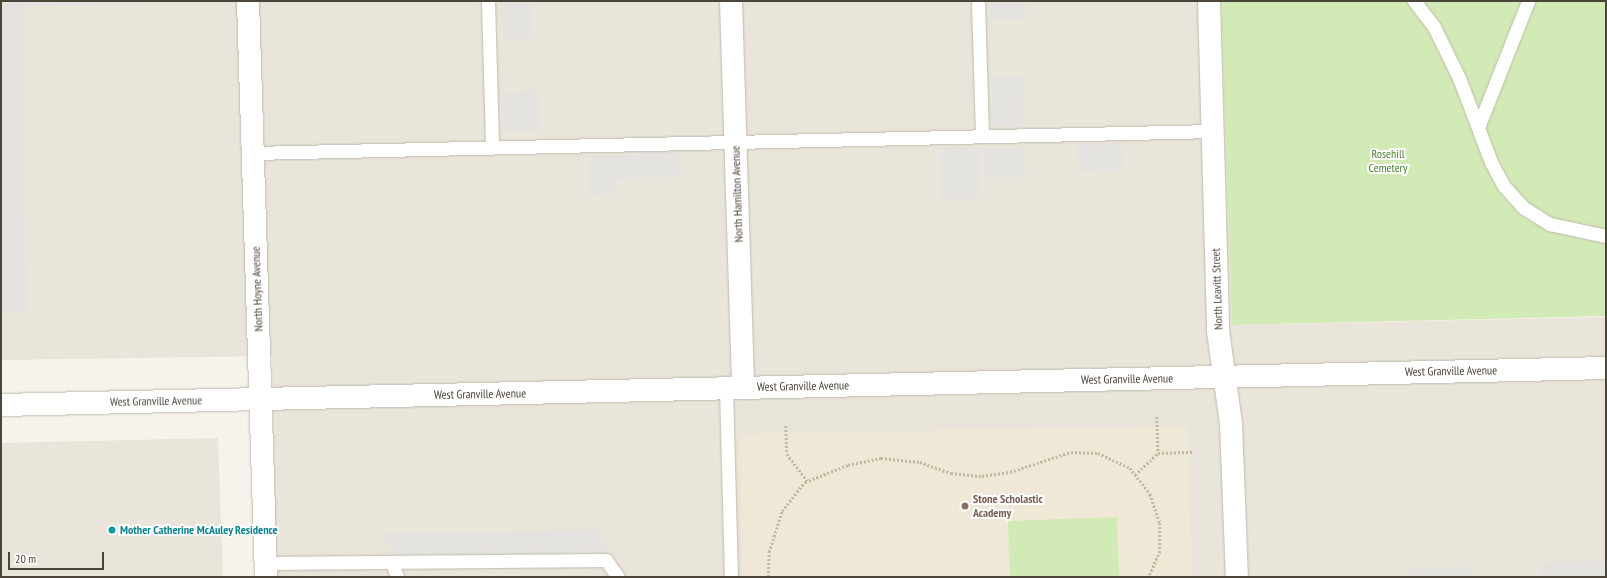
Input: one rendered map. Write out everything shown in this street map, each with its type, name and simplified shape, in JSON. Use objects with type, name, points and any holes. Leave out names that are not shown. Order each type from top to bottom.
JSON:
[{"type":"street","name":"North Hoyne Avenue","points":[[248,1],[266,570]]},
{"type":"street","name":"North Hamilton Avenue","points":[[731,1],[735,142],[735,388]]},
{"type":"street","name":"North Leavitt Street","points":[[1209,1],[1218,331],[1226,376],[1231,424],[1238,577]]},
{"type":"street","name":"West Granville Avenue","points":[[1,405],[1606,368]]},
{"type":"lane","points":[[488,1],[492,148]]},
{"type":"lane","points":[[978,1],[982,136]]},
{"type":"lane","points":[[1414,1],[1434,27],[1479,125],[1491,162],[1504,186],[1524,208],[1550,224],[1606,236]]},
{"type":"lane","points":[[1479,125],[1528,1]]},
{"type":"lane","points":[[252,153],[1213,131]]},
{"type":"lane","points":[[731,577],[735,388]]},
{"type":"lane","points":[[266,570],[392,563],[606,560],[618,577]]},
{"type":"lane","points":[[392,563],[397,577]]},
{"type":"path","points":[[1157,417],[1158,453]]},
{"type":"path","points":[[786,426],[787,454],[807,481]]},
{"type":"path","points":[[768,577],[769,552],[782,511],[807,481],[848,465],[881,458],[920,462],[951,473],[982,476],[1010,472],[1071,452],[1098,453],[1130,468],[1150,494],[1160,523],[1160,551],[1149,577]]},
{"type":"path","points":[[1135,475],[1158,453],[1192,452]]},
{"type":"shaded area","points":[[1,1],[1221,1],[1232,325],[1606,317],[1606,577],[276,577],[272,356],[1,360]]},
{"type":"shaded area","points":[[1,1],[153,1],[154,3],[23,7],[27,312],[1,312]]},
{"type":"shaded area","points":[[502,1],[532,1],[533,39],[502,40]]},
{"type":"shaded area","points":[[990,1],[1025,1],[1026,19],[990,20]]},
{"type":"shaded area","points":[[992,76],[1024,77],[1023,127],[991,126]]},
{"type":"shaded area","points":[[538,90],[540,132],[503,133],[502,92]]},
{"type":"shaded area","points":[[1122,143],[1123,170],[1078,171],[1077,144]]},
{"type":"shaded area","points":[[979,146],[979,199],[940,199],[939,148]]},
{"type":"shaded area","points":[[1024,148],[1025,177],[985,178],[984,149]]},
{"type":"shaded area","points":[[681,152],[682,176],[616,179],[617,194],[589,195],[587,156]]},
{"type":"shaded area","name":"Stone Scholastic Academy","points":[[1187,426],[1192,577],[742,577],[740,434]]},
{"type":"shaded area","points":[[218,438],[223,577],[1,577],[1,443]]},
{"type":"shaded area","points":[[598,530],[608,555],[398,557],[382,533]]},
{"type":"shaded area","points":[[1606,561],[1606,577],[1540,577],[1540,563]]},
{"type":"shaded area","points":[[1470,567],[1470,577],[1409,577],[1409,568]]},
{"type":"green space","name":"Rosehill Cemetery","points":[[1221,1],[1606,1],[1606,316],[1232,325]]},
{"type":"green space","points":[[1117,517],[1119,577],[1010,577],[1008,521]]},
{"type":"place","name":"Stone Scholastic Academy","points":[[965,506]]},
{"type":"place","name":"Mother Catherine McAuley Residence","points":[[112,530]]}]
